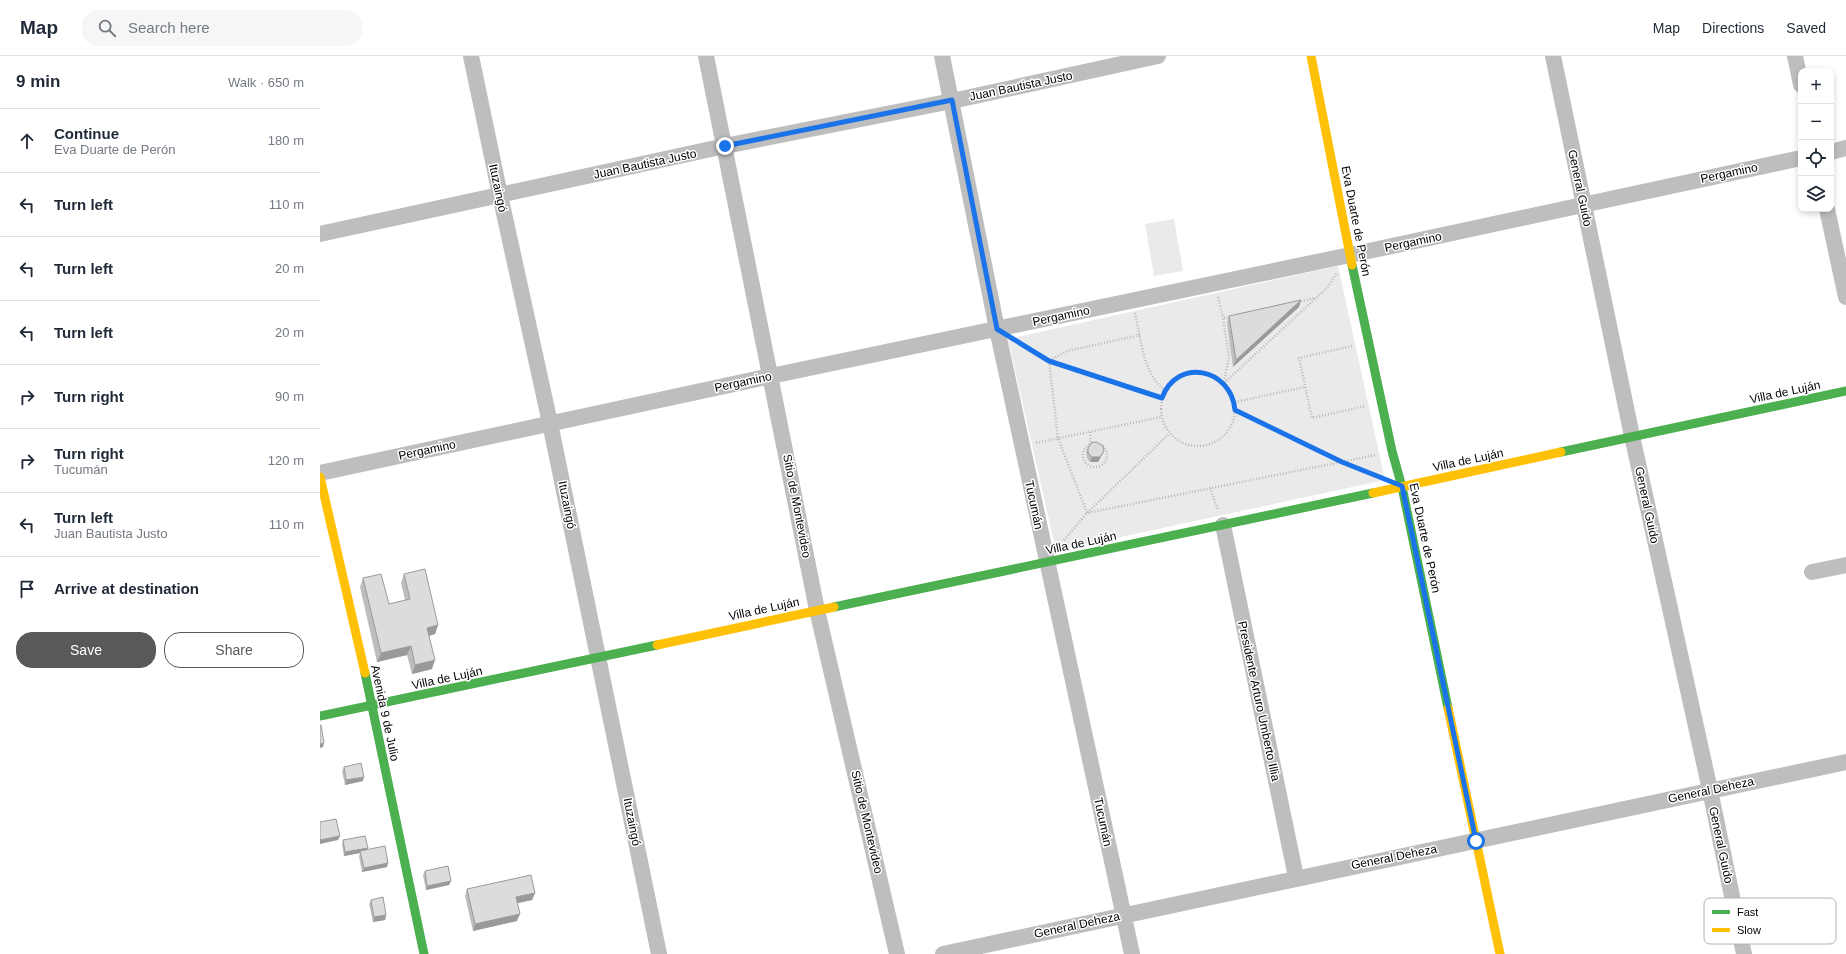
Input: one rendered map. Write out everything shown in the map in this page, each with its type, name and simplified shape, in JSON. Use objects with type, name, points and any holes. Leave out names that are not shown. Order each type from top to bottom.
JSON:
[{"type":"street","name":"Ituzaingó","points":[[471,56],[550,423],[659,954]]},
{"type":"street","name":"Sitio de Montevideo","points":[[706,56],[817,610],[897,954]]},
{"type":"street","name":"Tucumán","points":[[942,56],[1046,562],[1132,954]]},
{"type":"street","name":"Juan Bautista Justo","points":[[320,234],[725,146],[1158,56]]},
{"type":"street","name":"Eva Duarte de Perón","points":[[1310,56],[1368,343],[1392,451],[1402,486],[1500,954]]},
{"type":"street","name":"General Guido","points":[[1553,56],[1632,436],[1732,898]]},
{"type":"street","points":[[1795,56],[1798,70]]},
{"type":"street","points":[[1834,151],[1846,148]]},
{"type":"street","name":"Pergamino","points":[[320,473],[1798,159]]},
{"type":"street","points":[[1828,212],[1846,297]]},
{"type":"street","name":"Villa de Luján","points":[[320,716],[599,658],[817,610],[1846,391]]},
{"type":"street","name":"Avenida 9 de Julio","points":[[320,477],[372,706],[424,954]]},
{"type":"street","name":"Presidente Arturo Umberto Illia","points":[[1222,525],[1296,877]]},
{"type":"street","points":[[1812,572],[1846,565]]},
{"type":"street","name":"General Deheza","points":[[943,954],[1296,877],[1476,841],[1846,762]]},
{"type":"street","name":"General Guido","points":[[1742,944],[1744,954]]},
{"type":"path","points":[[1224,383],[1326,288],[1350,255]]},
{"type":"path","points":[[1214,284],[1223,318],[1229,356],[1224,383]]},
{"type":"path","points":[[1292,303],[1315,298]]},
{"type":"path","points":[[1132,301],[1148,370],[1156,382],[1165,390]]},
{"type":"path","points":[[1223,318],[1238,315]]},
{"type":"path","points":[[997,329],[1049,361],[1162,398]]},
{"type":"path","points":[[1049,361],[1067,351],[1140,334]]},
{"type":"path","points":[[1368,343],[1299,358],[1305,387],[1312,418],[1381,402]]},
{"type":"path","points":[[1049,361],[1058,438],[1087,513]]},
{"type":"path","points":[[1193,372],[1204,372],[1215,376],[1224,383],[1229,388],[1235,402],[1235,410],[1234,421],[1221,440],[1211,445],[1199,447],[1188,446],[1169,434],[1160,417],[1162,398],[1165,390],[1172,381],[1182,375],[1193,372]]},
{"type":"path","points":[[1235,402],[1305,387]]},
{"type":"path","points":[[1235,410],[1342,462],[1375,476]]},
{"type":"path","points":[[1022,446],[1160,417]]},
{"type":"path","points":[[1090,432],[1091,444]]},
{"type":"path","points":[[1062,544],[1087,513],[1169,434]]},
{"type":"path","points":[[1091,444],[1102,446],[1106,453],[1106,460],[1096,467],[1089,465],[1084,459],[1085,448],[1091,444]]},
{"type":"path","points":[[1087,513],[1392,451]]},
{"type":"path","points":[[1210,488],[1222,525]]},
{"type":"shaded area","points":[[1174,219],[1183,271],[1154,276],[1145,224]]},
{"type":"shaded area","points":[[1338,266],[1385,480],[1056,551],[1008,339]]},
{"type":"building","points":[[1301,300],[1236,360],[1229,316]]},
{"type":"building","points":[[1096,442],[1103,446],[1104,451],[1100,457],[1092,457],[1088,453],[1088,448],[1091,443]]},
{"type":"building","points":[[425,569],[438,625],[427,628],[435,660],[415,665],[411,646],[381,653],[363,578],[381,574],[389,604],[410,599],[404,574]]},
{"type":"building","points":[[320,725],[324,743],[320,744]]},
{"type":"building","points":[[361,763],[364,777],[346,780],[344,767]]},
{"type":"building","points":[[336,819],[340,836],[320,840],[320,822]]},
{"type":"building","points":[[365,836],[368,848],[345,852],[343,840]]},
{"type":"building","points":[[385,846],[388,863],[364,868],[360,851]]},
{"type":"building","points":[[448,866],[451,881],[427,886],[425,871]]},
{"type":"building","points":[[531,875],[535,893],[516,897],[520,914],[475,924],[467,889]]},
{"type":"building","points":[[383,897],[386,915],[374,917],[371,900]]},
{"type":"traffic: fast","points":[[1352,265],[1392,451],[1402,487],[1448,708]]},
{"type":"traffic: fast","points":[[1561,452],[1846,391]]},
{"type":"traffic: fast","points":[[834,607],[1373,493]]},
{"type":"traffic: fast","points":[[320,716],[657,645]]},
{"type":"traffic: fast","points":[[365,673],[424,954]]},
{"type":"traffic: slow","points":[[1311,56],[1352,265]]},
{"type":"traffic: slow","points":[[1373,493],[1561,452]]},
{"type":"traffic: slow","points":[[320,477],[365,673]]},
{"type":"traffic: slow","points":[[657,645],[834,607]]},
{"type":"traffic: slow","points":[[1448,708],[1500,954]]},
{"type":"route","points":[[725,146],[952,100],[997,329],[1049,361],[1162,398],[1165,390],[1172,381],[1182,375],[1193,372],[1204,372],[1215,376],[1229,388],[1235,402],[1235,410],[1342,462],[1402,486],[1476,841]]}]
